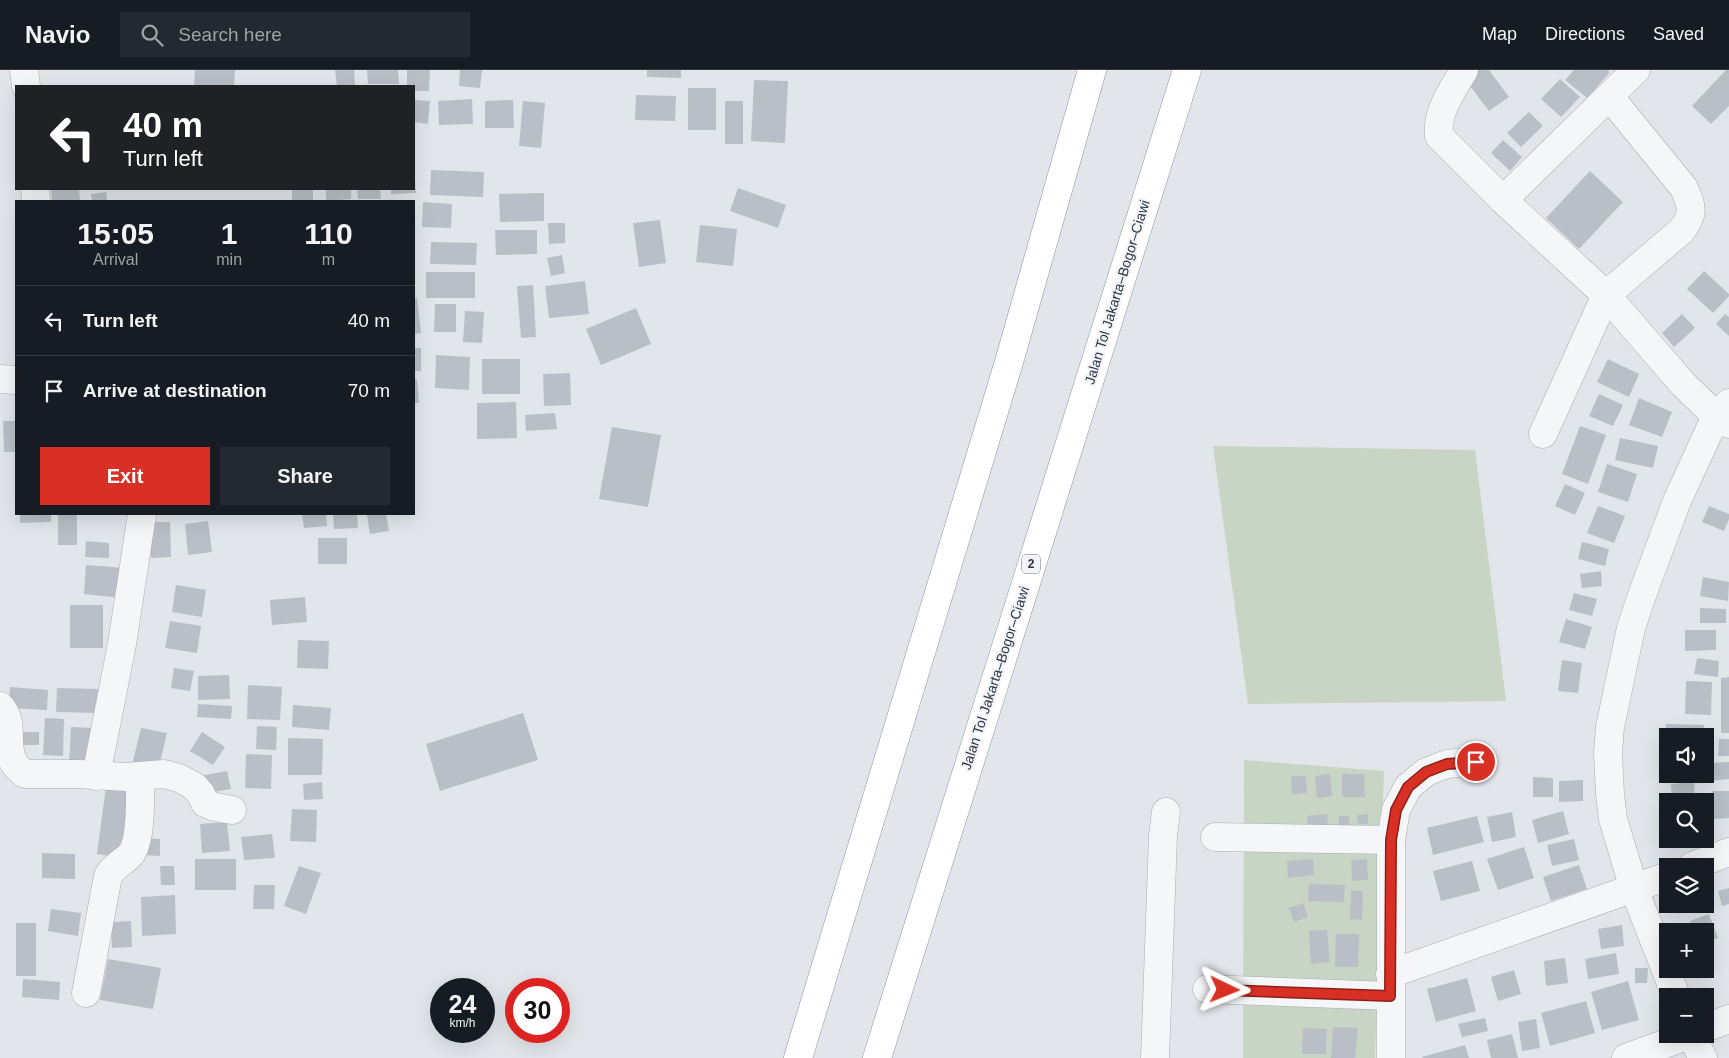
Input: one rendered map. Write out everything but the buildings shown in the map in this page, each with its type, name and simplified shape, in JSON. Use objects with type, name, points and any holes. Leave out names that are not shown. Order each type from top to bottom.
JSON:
[{"type":"highway","points":[[798,1058],[1009,362],[1092,70]]},
{"type":"highway","name":"Jalan Tol Jakarta–Bogor–Ciawi","points":[[877,1058],[1186,70]]},
{"type":"street","points":[[24,70],[26,85]]},
{"type":"street","points":[[1464,70],[1441,110],[1437,126],[1439,136],[1503,200],[1606,295],[1683,384],[1725,414],[1676,502],[1632,628],[1610,727],[1608,753],[1613,819],[1634,889],[1673,988]]},
{"type":"street","points":[[1503,200],[1636,70]]},
{"type":"street","points":[[1543,434],[1606,295],[1681,231],[1690,220],[1691,204],[1684,188],[1609,96]]},
{"type":"street","points":[[0,379],[15,380]]},
{"type":"street","points":[[96,776],[122,644],[142,515]]},
{"type":"street","points":[[0,706],[7,713],[9,723],[9,752],[14,764],[25,774],[78,774],[126,778],[164,774],[179,778],[194,786],[201,794],[205,803],[232,810]]},
{"type":"street","points":[[1391,1058],[1391,840],[1396,810],[1408,787],[1426,772],[1447,764],[1476,762]]},
{"type":"street","points":[[86,993],[108,876],[113,867],[130,855],[134,848],[141,813],[140,776]]},
{"type":"street","points":[[1155,1058],[1163,836],[1166,812]]},
{"type":"street","points":[[1215,837],[1391,840]]},
{"type":"street","points":[[1713,858],[1729,852]]},
{"type":"street","points":[[1207,989],[1390,985],[1659,879]]},
{"type":"street","points":[[1714,1025],[1729,1019]]},
{"type":"street","points":[[1626,1058],[1667,1043]]},
{"type":"street","points":[[1696,1043],[1703,1058]]},
{"type":"green space","points":[[1213,446],[1475,450],[1506,701],[1248,704]]},
{"type":"green space","points":[[1244,760],[1384,771],[1375,1058],[1243,1058]]},
{"type":"route","points":[[1225,990],[1390,996],[1391,840],[1396,810],[1408,787],[1426,772],[1447,764],[1476,762]]}]
